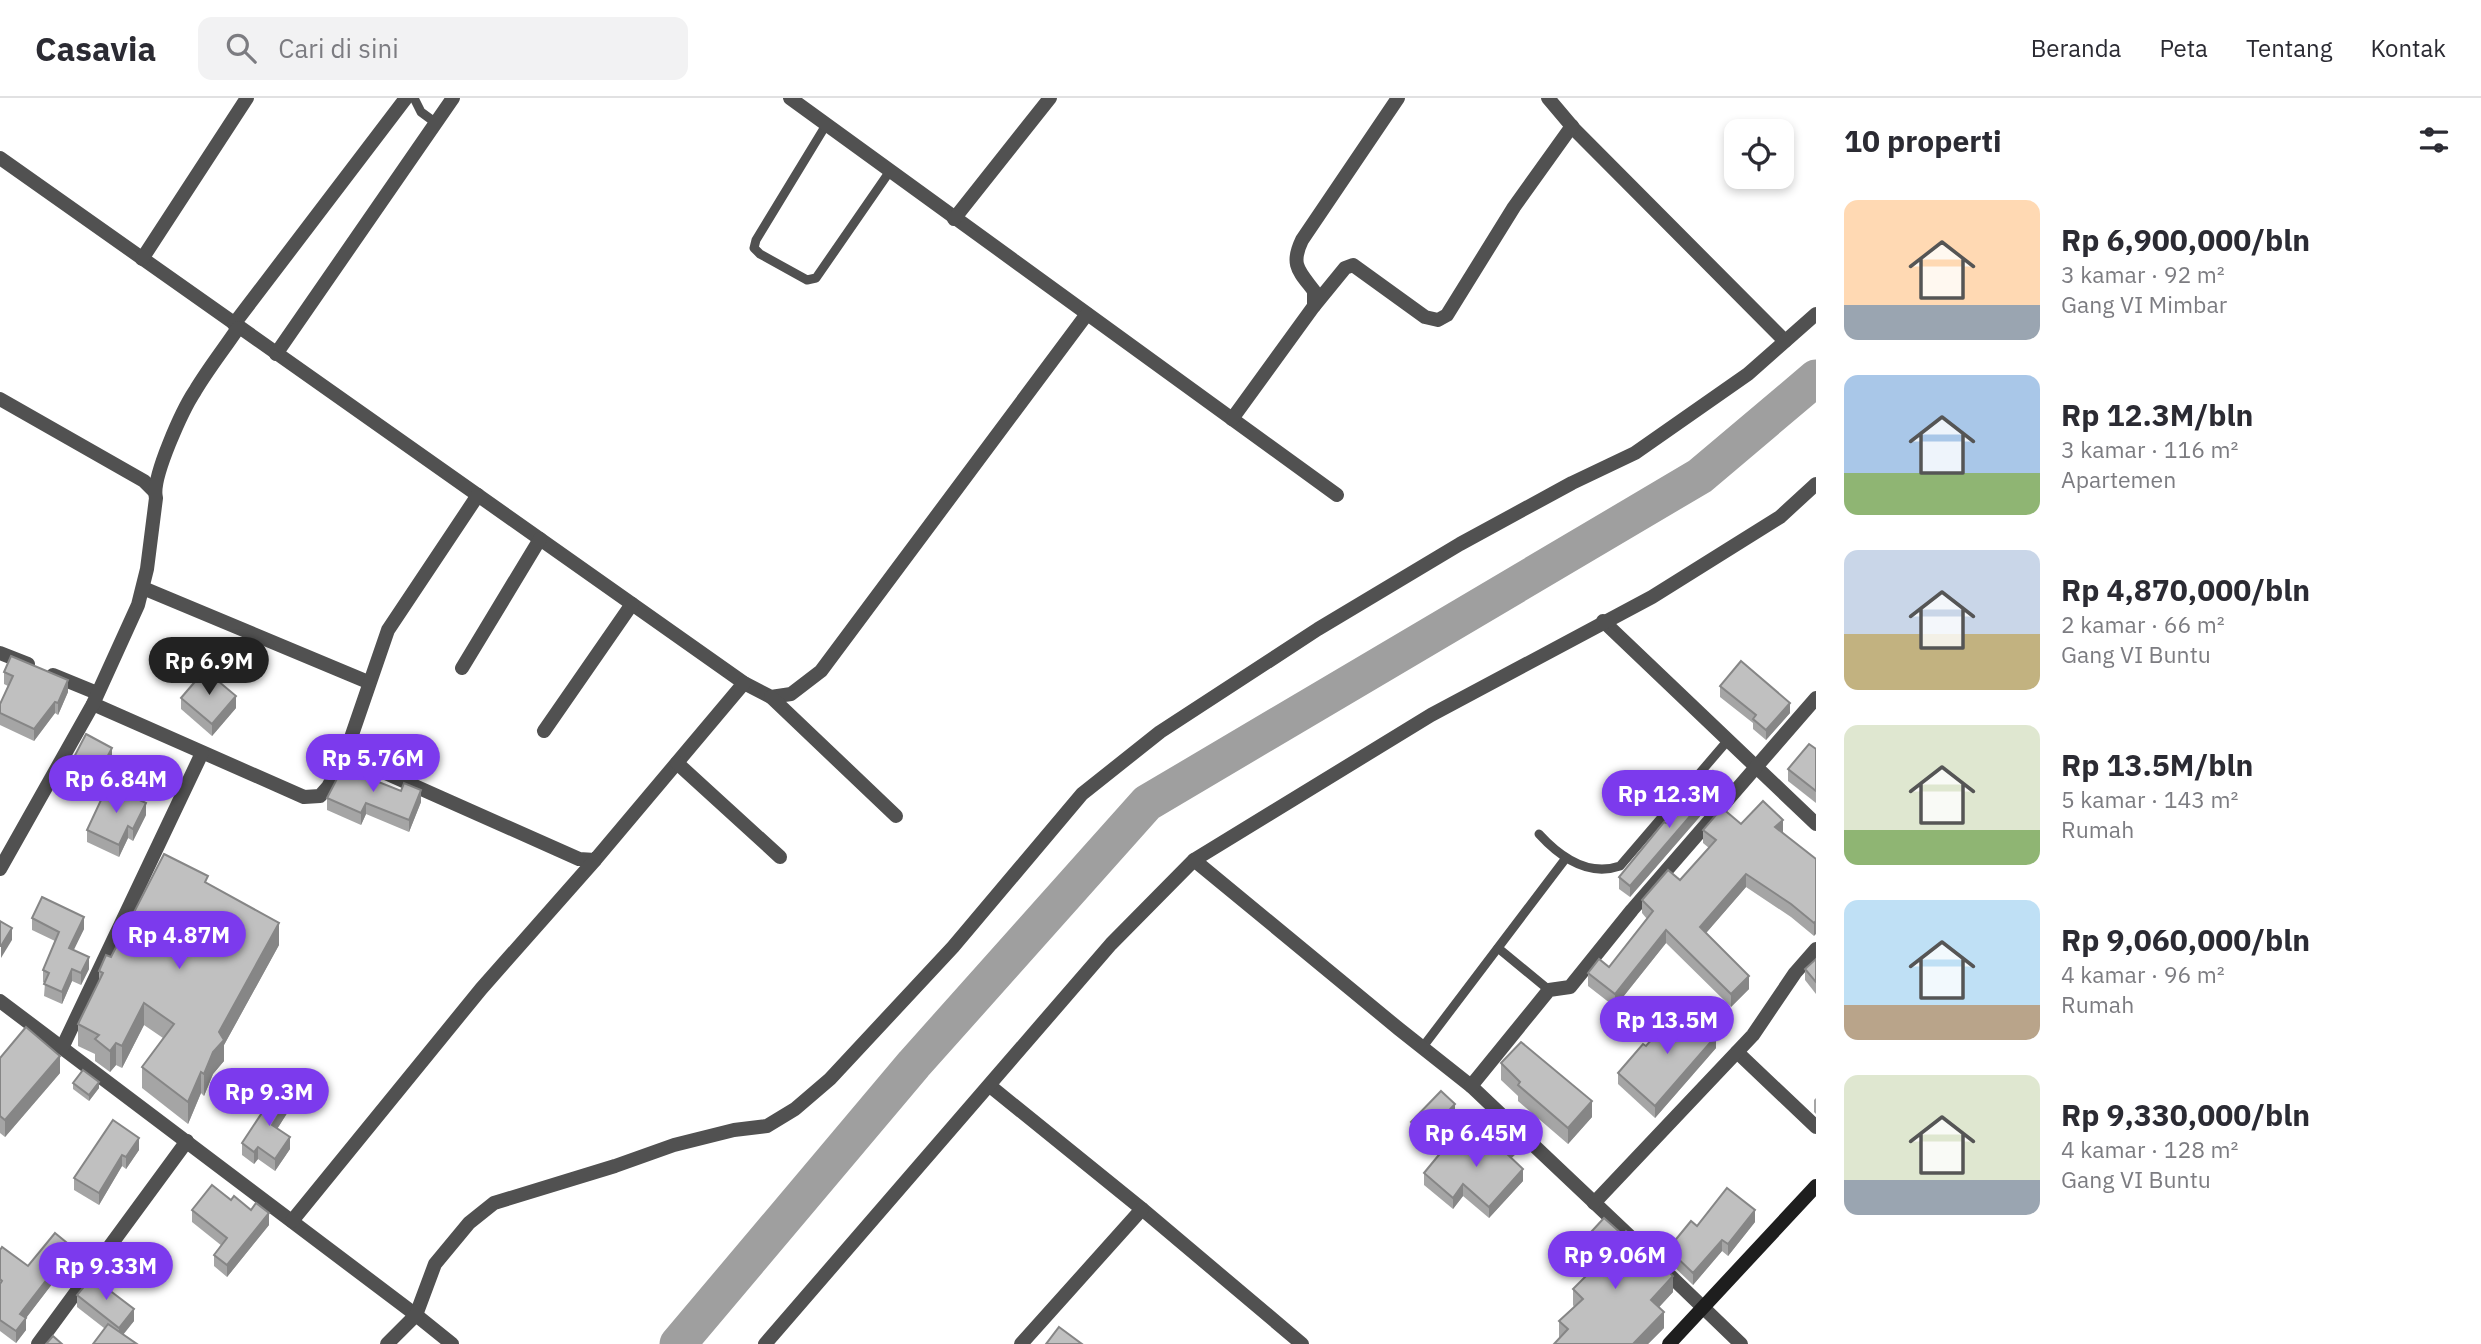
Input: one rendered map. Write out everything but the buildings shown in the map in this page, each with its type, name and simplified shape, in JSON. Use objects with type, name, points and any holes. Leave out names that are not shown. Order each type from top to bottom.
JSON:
[{"type":"street","points":[[142,259],[247,98]]},
{"type":"street","points":[[0,869],[95,699],[138,604],[143,588],[155,492],[163,460],[193,393],[236,326],[406,98]]},
{"type":"street","points":[[276,354],[453,98]]},
{"type":"street","points":[[790,98],[808,103],[826,125],[1337,495]]},
{"type":"street","points":[[954,219],[1050,98]]},
{"type":"street","points":[[1314,306],[1314,291],[1297,268],[1295,254],[1301,240],[1398,98]]},
{"type":"street","points":[[1548,98],[1572,126],[1785,341]]},
{"type":"street","points":[[1232,419],[1345,268],[1353,265],[1425,317],[1438,320],[1447,315],[1514,207],[1572,126]]},
{"type":"street","points":[[0,158],[744,683],[772,697],[896,816]]},
{"type":"street","points":[[772,697],[791,694],[821,671],[1087,314]]},
{"type":"street","points":[[387,1344],[416,1315],[435,1264],[469,1223],[494,1203],[674,1145],[734,1130],[767,1126],[795,1109],[830,1079],[953,947],[1082,793],[1150,740],[1318,629],[1460,544],[1572,483],[1635,453],[1748,374],[1816,314]]},
{"type":"street","points":[[0,399],[144,481],[155,492]]},
{"type":"street","points":[[765,1344],[1111,944],[1194,860],[1431,715],[1652,597],[1780,517],[1816,484]]},
{"type":"street","points":[[0,653],[202,753],[304,797],[320,796],[328,787],[345,755],[388,630],[478,495]]},
{"type":"street","points":[[462,668],[540,539]]},
{"type":"street","points":[[143,588],[368,682]]},
{"type":"street","points":[[544,731],[632,604]]},
{"type":"street","points":[[1603,621],[1816,824]]},
{"type":"street","points":[[292,1221],[481,989],[595,860],[744,683]]},
{"type":"street","points":[[1471,1086],[1549,990],[1570,987],[1632,910],[1816,698]]},
{"type":"street","points":[[62,1048],[202,753]]},
{"type":"street","points":[[345,755],[579,859],[595,860]]},
{"type":"street","points":[[677,763],[780,857]]},
{"type":"street","points":[[1194,860],[1471,1086],[1741,1344]]},
{"type":"street","points":[[1594,1203],[1753,1035],[1795,973],[1816,949]]},
{"type":"street","points":[[0,1001],[452,1344]]},
{"type":"street","points":[[1737,1052],[1816,1127]]},
{"type":"street","points":[[989,1086],[1142,1209],[1302,1344]]},
{"type":"street","points":[[38,1344],[187,1142]]},
{"type":"street","points":[[1669,1344],[1815,1189]]},
{"type":"street","points":[[1021,1344],[1142,1209]]},
{"type":"lane","points":[[414,98],[421,112],[436,122]]},
{"type":"lane","points":[[826,125],[757,240],[754,248],[760,254],[807,280],[816,278],[890,171]]},
{"type":"lane","points":[[1539,834],[1566,859],[1583,867],[1609,870],[1620,866],[1729,740]]},
{"type":"lane","points":[[1422,1048],[1566,859]]},
{"type":"lane","points":[[1498,948],[1549,990]]},
{"type":"waterway","points":[[678,1344],[914,1064],[1147,803],[1700,476],[1816,378]]}]
